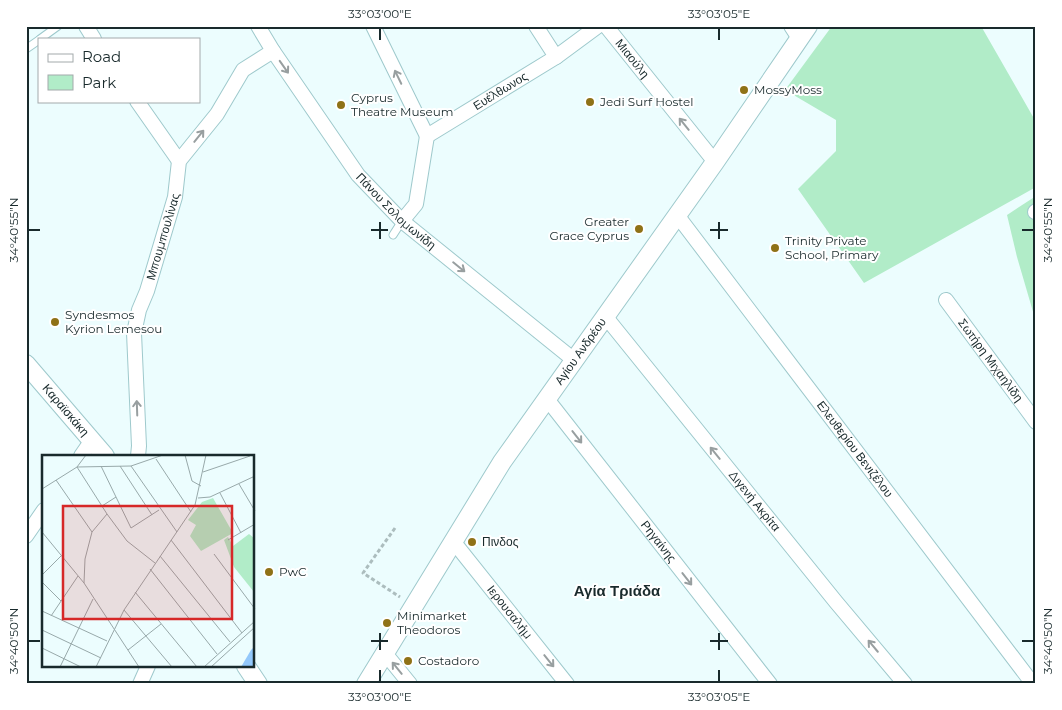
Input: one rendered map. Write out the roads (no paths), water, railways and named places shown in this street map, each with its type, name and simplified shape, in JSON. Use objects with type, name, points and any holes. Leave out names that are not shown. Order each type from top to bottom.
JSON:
[{"type":"street","points":[[86,26],[93,38]]},
{"type":"street","name":"Πάνου Σολομωνίδη","points":[[258,26],[358,175],[402,221],[574,360]]},
{"type":"street","points":[[372,26],[427,136],[416,204],[402,221]]},
{"type":"street","points":[[536,26],[556,57]]},
{"type":"street","name":"Ευέλθωνος","points":[[427,136],[556,57],[598,26]]},
{"type":"street","name":"Μιαούλη","points":[[606,26],[715,162]]},
{"type":"street","name":"Αγίου Ανδρέου","points":[[366,684],[502,462],[715,162],[800,31]]},
{"type":"street","points":[[138,102],[178,161],[217,114],[243,70],[273,51]]},
{"type":"street","name":"Μπουμπουλίνας","points":[[138,455],[134,333],[139,310],[147,292],[175,197],[178,161]]},
{"type":"street","name":"Ελευθερίου Βενιζέλου","points":[[677,215],[1033,684]]},
{"type":"street","name":"Σωτήρη Μιχαηλίδη","points":[[946,300],[1036,422]]},
{"type":"street","name":"Διγενή Ακρίτα","points":[[605,316],[905,684]]},
{"type":"street","name":"Καραϊσκάκη","points":[[26,364],[104,455]]},
{"type":"street","name":"Ρηγαίνης","points":[[546,399],[770,684]]},
{"type":"street","points":[[82,455],[92,440]]},
{"type":"street","points":[[26,536],[42,513]]},
{"type":"street","name":"Ιερουσαλήμ","points":[[453,541],[567,684]]},
{"type":"street","points":[[384,652],[410,684]]},
{"type":"street","points":[[140,684],[147,668]]},
{"type":"street","points":[[247,668],[258,684]]},
{"type":"lane","points":[[41,38],[58,26]]},
{"type":"lane","points":[[26,49],[38,40]]},
{"type":"lane","points":[[394,235],[402,221]]},
{"type":"place","name":"MossyMoss","points":[[744,90]]},
{"type":"place","name":"Jedi Surf Hostel","points":[[590,102]]},
{"type":"place","name":"Cyprus Theatre Museum","points":[[341,105]]},
{"type":"place","name":"Greater Grace Cyprus","points":[[639,229]]},
{"type":"place","name":"Trinity Private School, Primary","points":[[775,248]]},
{"type":"place","name":"Syndesmos Kyrion Lemesou","points":[[55,322]]},
{"type":"place","name":"Πινδος","points":[[472,542]]},
{"type":"place","name":"PwC","points":[[269,572]]},
{"type":"place","name":"Minimarket Theodoros","points":[[387,623]]},
{"type":"place","name":"Costadoro","points":[[408,661]]},
{"type":"district","name":"Αγία Τριάδα","points":[[617,591]]}]
